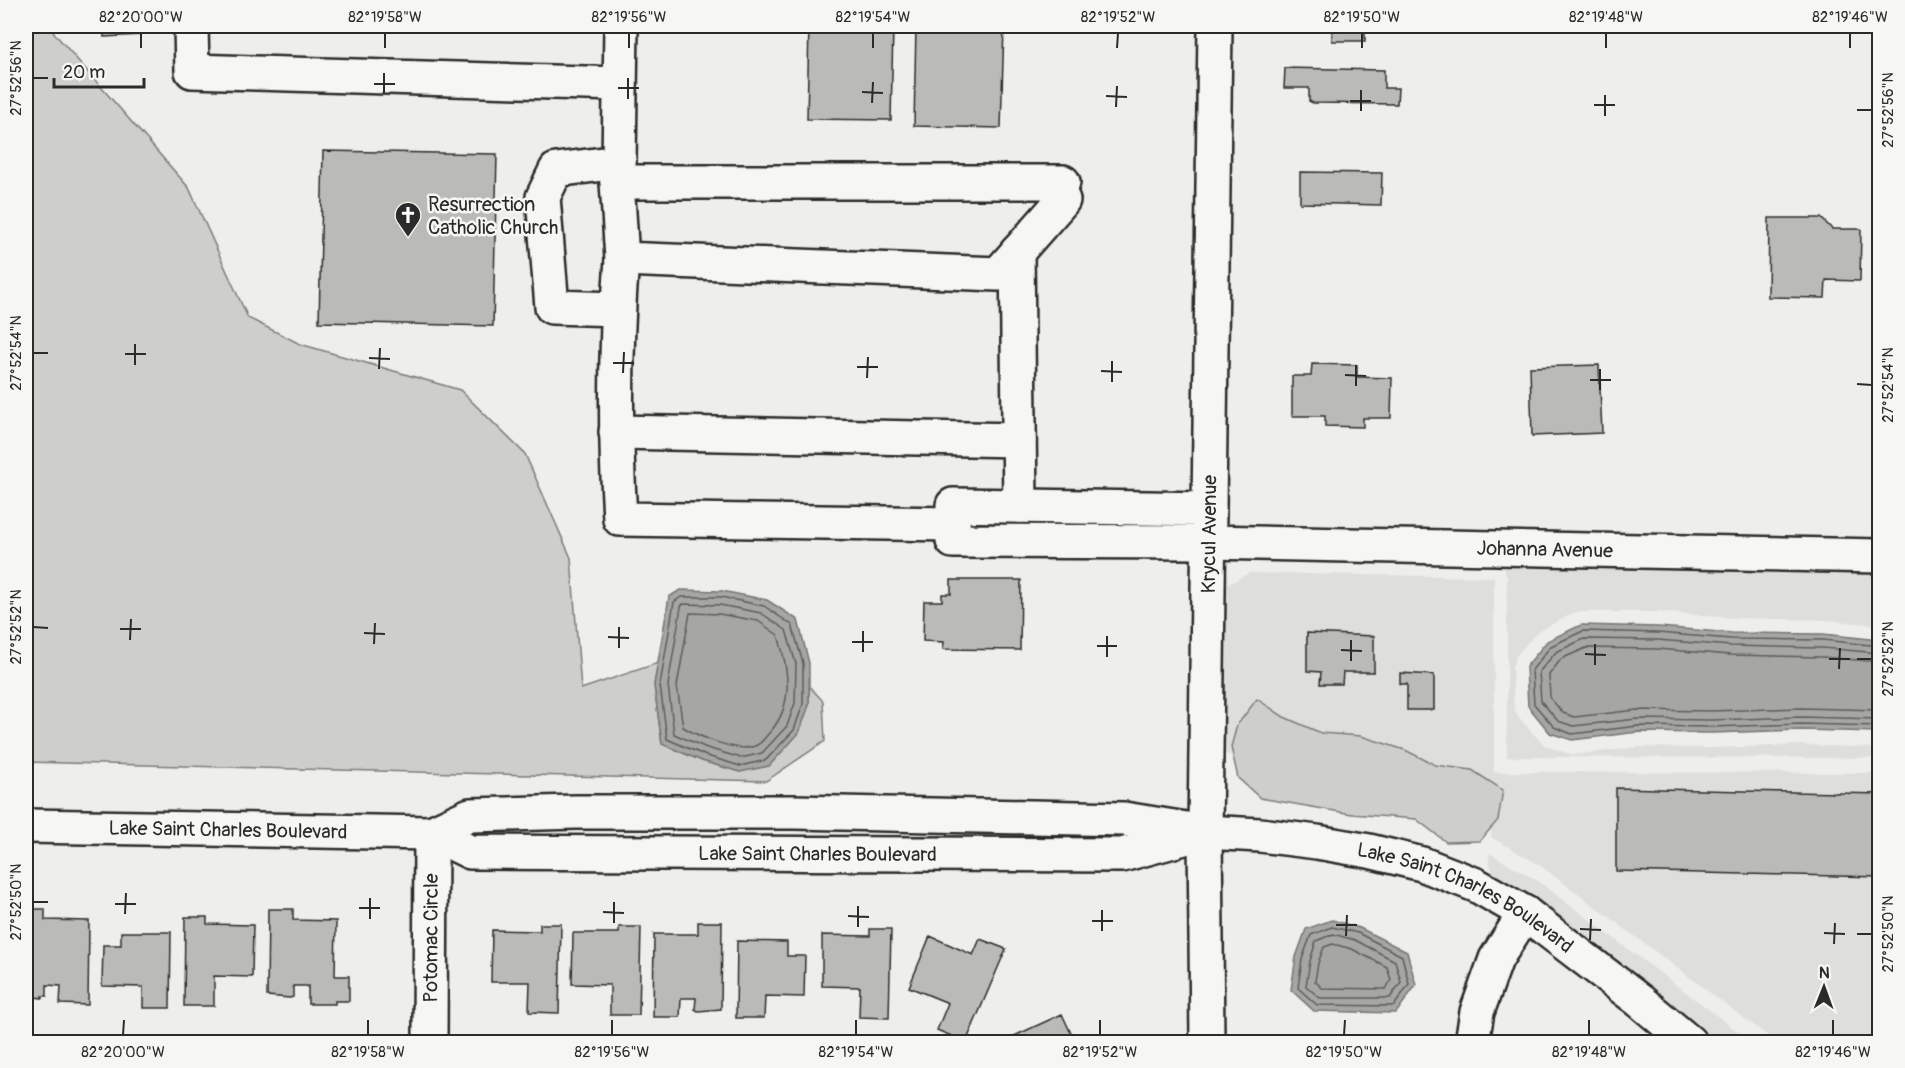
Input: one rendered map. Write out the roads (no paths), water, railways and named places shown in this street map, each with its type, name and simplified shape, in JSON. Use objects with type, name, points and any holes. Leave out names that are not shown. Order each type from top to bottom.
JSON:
[{"type":"street","points":[[191,26],[192,71],[620,84]]},
{"type":"street","points":[[621,26],[618,172],[622,259],[618,309],[616,432],[620,519],[953,523],[1020,506],[1209,509]]},
{"type":"street","name":"Krycul Avenue","points":[[1208,1042],[1205,832],[1215,26]]},
{"type":"street","points":[[618,309],[552,308],[543,197],[556,170],[1063,191],[998,274],[622,259]]},
{"type":"street","points":[[1017,252],[1020,506]]},
{"type":"street","points":[[616,432],[1019,440]]},
{"type":"street","name":"Johanna Avenue","points":[[953,523],[1209,542],[1880,556]]},
{"type":"street","name":"Lake Saint Charles Boulevard","points":[[26,826],[431,833],[470,815],[587,812],[794,812],[1124,819],[1205,832],[1260,835],[1317,842],[1369,851],[1422,864],[1476,885],[1525,913],[1640,1001],[1689,1042]]},
{"type":"street","name":"Potomac Circle","points":[[430,1042],[431,833]]},
{"type":"street","points":[[1472,1042],[1477,1012],[1496,959],[1525,913]]},
{"type":"water","points":[[680,590],[722,591],[767,600],[798,620],[809,663],[809,705],[799,733],[769,766],[740,772],[702,761],[662,744],[654,685],[669,597]]},
{"type":"water","points":[[1581,625],[1659,627],[1732,633],[1823,634],[1879,640],[1879,732],[1801,730],[1711,733],[1638,732],[1572,740],[1550,733],[1528,706],[1526,667],[1547,641]]},
{"type":"water","points":[[1332,920],[1360,928],[1407,952],[1416,985],[1396,1013],[1314,1011],[1291,990],[1296,957],[1306,929]]},
{"type":"place","name":"Resurrection Catholic Church","points":[[408,238]]}]
